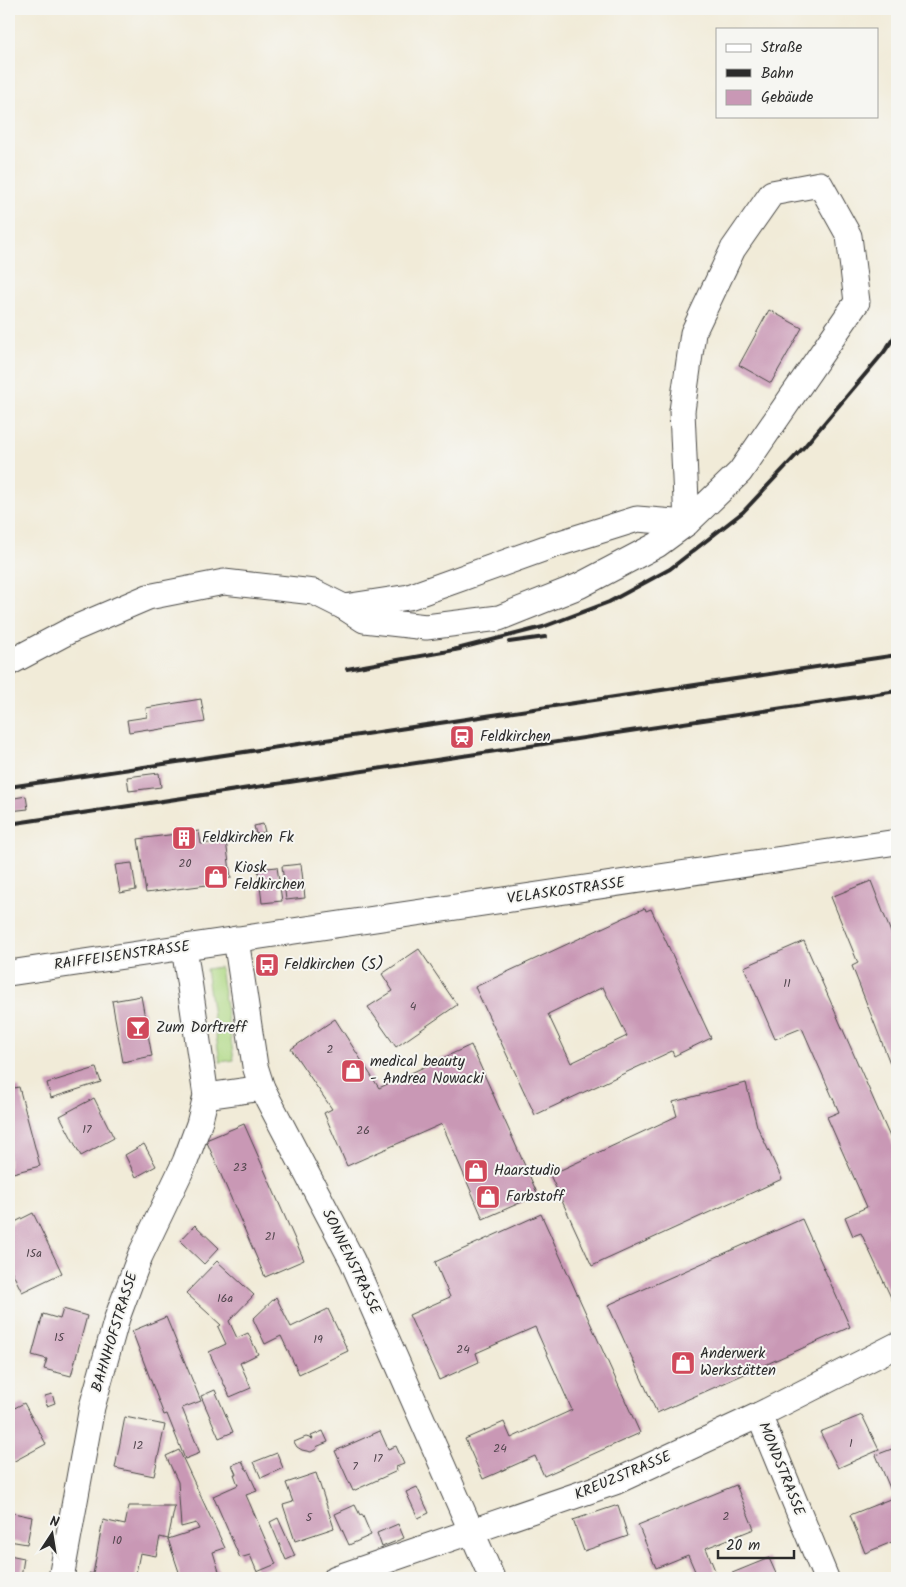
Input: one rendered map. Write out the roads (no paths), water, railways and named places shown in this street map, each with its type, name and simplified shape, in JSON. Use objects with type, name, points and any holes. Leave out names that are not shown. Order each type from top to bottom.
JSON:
[{"type":"street","points":[[9,663],[73,629],[148,597],[224,582],[314,592],[344,607],[364,620],[426,627],[499,618],[587,581],[657,546],[687,523],[740,472],[857,302],[850,236],[820,184],[772,192],[733,249],[693,333],[682,411],[687,523]]},
{"type":"street","points":[[344,607],[409,597],[554,545],[637,519],[687,523]]},
{"type":"street","name":"VELASKOSTRASSE","points":[[236,939],[897,842]]},
{"type":"street","name":"RAIFFEISENSTRASSE","points":[[9,973],[236,939]]},
{"type":"street","name":"SONNENSTRASSE","points":[[236,939],[255,1066],[262,1088],[352,1260],[492,1578]]},
{"type":"street","name":"BAHNHOFSTRASSE","points":[[61,1578],[92,1407],[117,1318],[140,1256],[184,1162],[199,1124],[206,1096],[184,947]]},
{"type":"street","points":[[206,1096],[262,1088]]},
{"type":"street","name":"KREUZSTRASSE","points":[[336,1578],[615,1482],[759,1414],[897,1345]]},
{"type":"street","name":"MONDSTRASSE","points":[[759,1414],[826,1578]]},
{"type":"railway","points":[[453,650],[543,627],[609,602],[670,569],[743,512],[804,447],[884,352],[897,333]]},
{"type":"railway","points":[[509,642],[545,637]]},
{"type":"railway","points":[[347,669],[460,649]]},
{"type":"railway","points":[[9,787],[897,655]]},
{"type":"railway","points":[[9,824],[897,691]]},
{"type":"place","name":"Feldkirchen","points":[[462,737]]},
{"type":"place","name":"Feldkirchen Fk","points":[[184,838]]},
{"type":"place","name":"Kiosk Feldkirchen","points":[[216,877]]},
{"type":"place","name":"Feldkirchen (S)","points":[[267,965]]},
{"type":"place","name":"Zum Dorftreff","points":[[138,1028]]},
{"type":"place","name":"medical beauty - Andrea Nowacki","points":[[353,1071]]},
{"type":"place","name":"Haarstudio","points":[[476,1171]]},
{"type":"place","name":"Farbstoff","points":[[488,1197]]},
{"type":"place","name":"Anderwerk Werkstätten","points":[[683,1363]]}]
